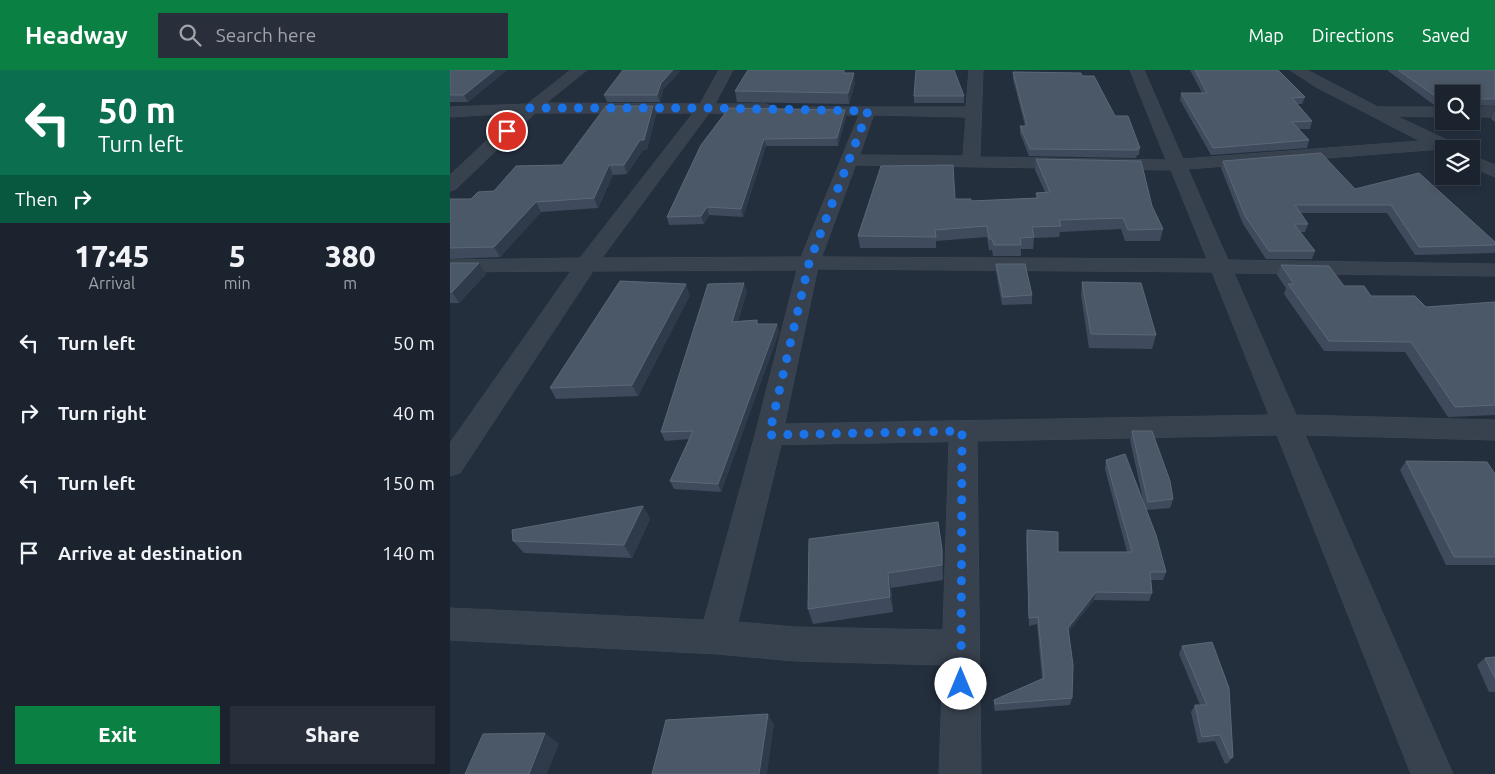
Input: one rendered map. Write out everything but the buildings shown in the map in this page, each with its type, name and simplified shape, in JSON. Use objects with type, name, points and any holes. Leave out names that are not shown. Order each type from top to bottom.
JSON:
[{"type":"street","points":[[450,185],[530,108],[580,70]]},
{"type":"street","points":[[450,465],[586,265],[705,108],[726,70]]},
{"type":"street","points":[[971,162],[976,70]]},
{"type":"street","points":[[1136,70],[1178,164],[1432,774]]},
{"type":"street","points":[[1297,70],[1435,142]]},
{"type":"street","points":[[450,112],[530,108],[705,108],[975,112]]},
{"type":"street","points":[[717,637],[769,435],[809,263],[868,111]]},
{"type":"street","points":[[1374,111],[1435,112]]},
{"type":"street","points":[[1480,112],[1495,112]]},
{"type":"street","points":[[849,160],[1178,164],[1435,148]]},
{"type":"street","points":[[458,154],[483,154]]},
{"type":"street","points":[[1480,164],[1495,172]]},
{"type":"street","points":[[450,266],[809,263],[1495,270]]},
{"type":"street","points":[[769,435],[1287,425],[1495,430]]},
{"type":"street","points":[[960,774],[962,431]]},
{"type":"street","points":[[450,624],[717,637],[795,644],[961,648]]},
{"type":"route","points":[[507,131],[530,108],[705,108],[868,111],[809,263],[769,435],[962,431],[961,684]]}]
